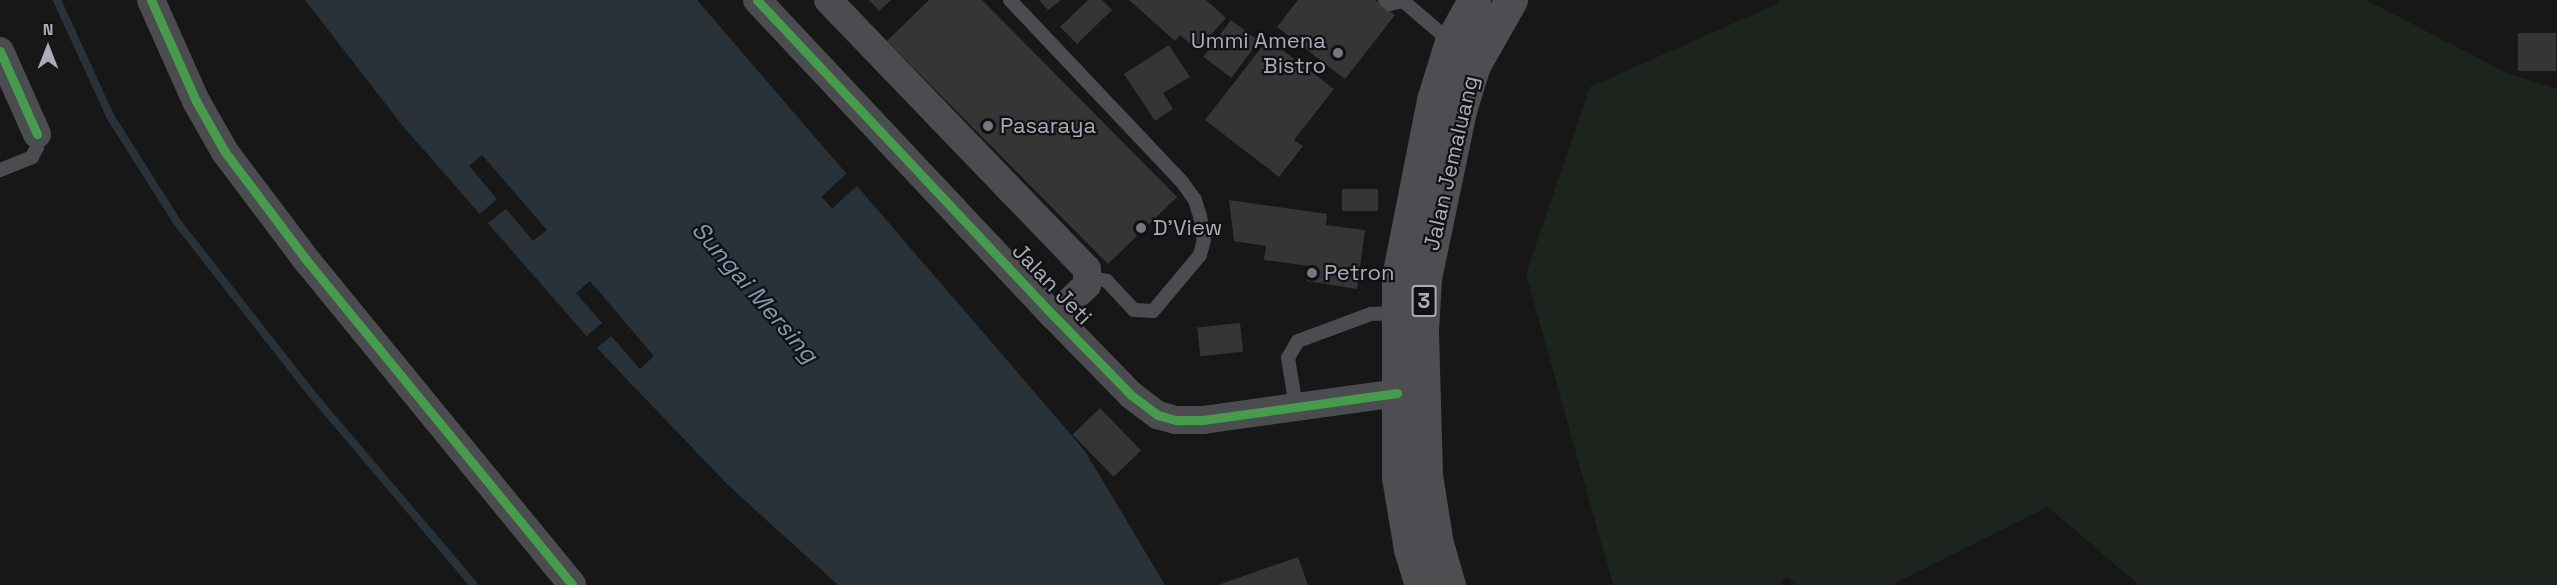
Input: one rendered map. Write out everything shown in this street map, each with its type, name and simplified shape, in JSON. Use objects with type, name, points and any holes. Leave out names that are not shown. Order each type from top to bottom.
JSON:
[{"type":"highway","name":"Jalan Jemaluang","points":[[1421,585],[1410,549],[1398,477],[1395,313],[1413,185],[1432,100],[1451,42],[1474,0]]},
{"type":"highway","name":"Jalan Jemaluang","points":[[1449,585],[1437,544],[1426,475],[1422,331],[1425,278],[1460,110],[1474,65],[1511,0]]},
{"type":"street","points":[[151,0],[196,101],[225,152],[308,262],[572,585]]},
{"type":"street","name":"Jalan Jeti","points":[[757,0],[1054,316],[1131,395],[1158,415],[1176,420],[1203,420],[1397,393]]},
{"type":"street","points":[[828,0],[1087,269],[1089,278],[1087,285],[1054,316]]},
{"type":"street","points":[[0,51],[38,134]]},
{"type":"lane","points":[[1010,0],[1182,182],[1195,200],[1200,216],[1204,240],[1200,255],[1153,312],[1134,310],[1107,281],[1089,278]]},
{"type":"lane","points":[[1385,0],[1389,4],[1403,0],[1451,42]]},
{"type":"lane","points":[[0,170],[32,157],[38,147],[38,134]]},
{"type":"lane","points":[[1296,407],[1288,358],[1299,341],[1371,314],[1395,313]]},
{"type":"shaded area","points":[[1778,0],[2366,0],[2507,73],[2557,89],[2557,585],[2139,585],[2048,507],[1891,585],[1796,585],[1787,577],[1780,585],[1613,585],[1526,274],[1590,87],[1779,3]]},
{"type":"water","name":"Sungai Mersing","points":[[305,0],[697,0],[1085,451],[1165,585],[838,585],[728,485],[597,348],[402,125]]},
{"type":"pier","points":[[482,155],[547,230],[533,241],[506,209],[485,225],[477,216],[497,199],[469,166]]},
{"type":"pier","points":[[847,173],[858,185],[832,209],[821,197]]},
{"type":"pier","points":[[590,281],[654,356],[640,369],[611,336],[597,348],[587,336],[602,323],[576,293]]},
{"type":"building","points":[[869,0],[891,0],[879,11]]},
{"type":"building","points":[[929,0],[982,0],[1177,197],[1108,264],[887,41]]},
{"type":"building","points":[[1039,0],[1061,0],[1048,10]]},
{"type":"building","points":[[1088,0],[1102,0],[1112,10],[1077,44],[1060,27]]},
{"type":"building","points":[[1129,0],[1206,0],[1226,18],[1197,50],[1180,35],[1175,41]]},
{"type":"building","name":"Ummi Amena Bistro","points":[[1298,0],[1375,0],[1395,15],[1345,79],[1277,27]]},
{"type":"building","points":[[1231,20],[1259,41],[1231,78],[1203,57]]},
{"type":"building","points":[[2518,33],[2556,33],[2556,71],[2518,71]]},
{"type":"building","points":[[1268,39],[1334,89],[1294,140],[1303,146],[1279,177],[1205,120]]},
{"type":"building","points":[[1169,45],[1190,77],[1163,93],[1173,109],[1155,121],[1124,74]]},
{"type":"building","points":[[1342,189],[1378,189],[1378,211],[1342,211]]},
{"type":"building","points":[[1229,200],[1327,214],[1326,225],[1365,230],[1357,289],[1307,281],[1309,266],[1264,260],[1266,246],[1234,241]]},
{"type":"building","points":[[1240,323],[1243,352],[1200,356],[1197,327]]},
{"type":"building","points":[[1100,408],[1141,450],[1114,477],[1073,434]]},
{"type":"building","points":[[1298,557],[1308,585],[1218,585]]},
{"type":"waterway","points":[[57,0],[110,116],[177,222],[311,393],[474,585]]},
{"type":"cycle path","points":[[151,0],[196,101],[225,152],[308,262],[572,585]]},
{"type":"cycle path","points":[[757,0],[1054,316],[1131,395],[1158,415],[1176,420],[1203,420],[1397,393]]},
{"type":"cycle path","points":[[0,51],[37,134]]},
{"type":"place","name":"Ummi Amena Bistro","points":[[1338,53]]},
{"type":"place","name":"Pasaraya","points":[[988,126]]},
{"type":"place","name":"D'View","points":[[1141,228]]},
{"type":"place","name":"Petron","points":[[1312,273]]}]
